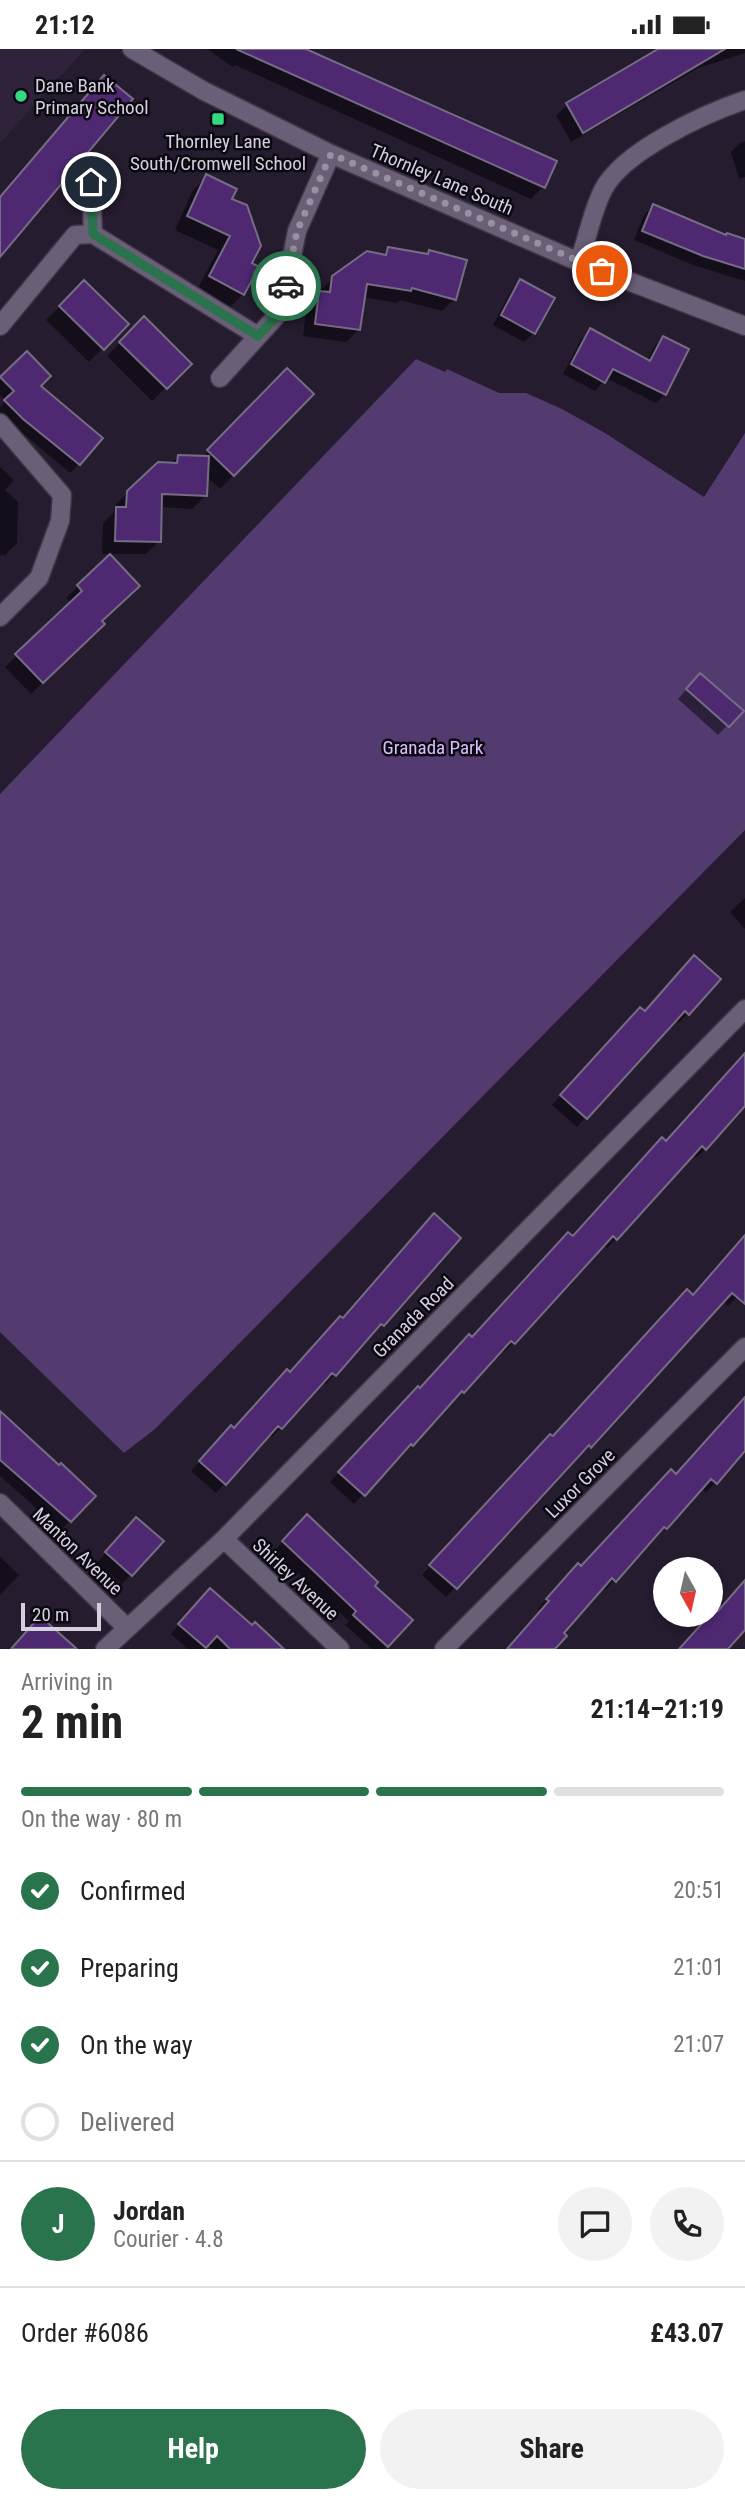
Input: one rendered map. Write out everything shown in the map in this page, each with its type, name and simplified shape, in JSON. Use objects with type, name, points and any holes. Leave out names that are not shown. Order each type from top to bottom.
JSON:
[{"type":"street","name":"Thornley Lane South","points":[[132,49],[204,91],[331,154],[579,262],[745,325]]},
{"type":"street","points":[[579,262],[602,191],[614,173],[630,159],[695,120],[745,100]]},
{"type":"street","points":[[220,378],[281,311],[297,231],[331,154]]},
{"type":"street","points":[[91,182],[93,234]]},
{"type":"street","points":[[0,326],[75,235],[93,234],[258,336]]},
{"type":"street","points":[[0,423],[62,495],[60,521],[39,578],[0,617]]},
{"type":"street","name":"Granada Road","points":[[105,1649],[224,1539],[745,1009]]},
{"type":"street","name":"Luxor Grove","points":[[444,1649],[745,1347]]},
{"type":"street","name":"Manton Avenue","points":[[0,1503],[127,1628]]},
{"type":"street","name":"Shirley Avenue","points":[[224,1539],[340,1649]]},
{"type":"shaded area","name":"Dane Bank Primary School","points":[[0,49],[85,49],[0,143]]},
{"type":"green space","name":"Granada Park","points":[[416,359],[445,372],[447,369],[499,393],[526,393],[562,409],[605,433],[704,497],[745,433],[745,830],[155,1429],[124,1453],[0,1332],[0,794]]},
{"type":"building","points":[[236,49],[306,49],[557,161],[545,188]]},
{"type":"building","points":[[658,49],[725,49],[583,133],[566,103]]},
{"type":"building","points":[[104,75],[133,99],[0,257],[0,197]]},
{"type":"building","points":[[206,174],[237,189],[232,199],[247,205],[261,246],[252,263],[259,267],[244,295],[209,276],[230,236],[187,216]]},
{"type":"building","points":[[653,204],[726,235],[727,233],[745,239],[745,269],[703,256],[642,231]]},
{"type":"building","points":[[388,247],[428,254],[429,250],[467,260],[456,300],[412,288],[411,291],[367,284],[360,330],[315,324],[319,291],[330,292],[332,276],[367,251],[386,255]]},
{"type":"building","points":[[520,279],[555,298],[535,334],[501,315]]},
{"type":"building","points":[[84,280],[129,324],[104,350],[59,306]]},
{"type":"building","points":[[144,316],[192,364],[167,389],[119,342]]},
{"type":"building","points":[[590,328],[650,361],[663,336],[689,349],[666,395],[613,369],[605,383],[571,364]]},
{"type":"building","points":[[27,351],[51,376],[41,386],[103,438],[80,465],[4,400],[14,391],[0,377]]},
{"type":"building","points":[[287,368],[314,394],[234,476],[207,450]]},
{"type":"building","points":[[178,455],[209,456],[207,496],[162,494],[161,542],[115,541],[116,507],[126,507],[127,491],[158,462],[177,463]]},
{"type":"building","points":[[110,554],[140,586],[102,621],[105,624],[43,683],[15,654],[82,591],[77,585]]},
{"type":"building","points":[[700,673],[744,711],[729,727],[686,689]]},
{"type":"building","points":[[694,955],[721,979],[689,1015],[685,1011],[587,1119],[560,1095],[640,1007],[645,1011]]},
{"type":"building","points":[[745,1053],[745,1106],[706,1150],[702,1146],[617,1240],[613,1236],[515,1344],[511,1341],[413,1446],[411,1444],[365,1496],[338,1472],[469,1334],[472,1337],[568,1232],[573,1236],[662,1137],[666,1141]]},
{"type":"building","points":[[434,1213],[461,1238],[384,1326],[381,1324],[336,1376],[332,1373],[282,1429],[278,1426],[226,1485],[199,1461],[231,1425],[234,1428],[287,1369],[290,1372],[340,1316],[343,1318]]},
{"type":"building","points":[[745,1235],[745,1304],[732,1293],[591,1448],[589,1445],[457,1589],[429,1565],[550,1434],[553,1436],[687,1289],[693,1295]]},
{"type":"building","points":[[745,1397],[745,1451],[717,1484],[711,1479],[616,1582],[612,1578],[564,1633],[567,1636],[555,1649],[507,1649],[578,1563],[581,1566],[671,1469],[676,1474]]},
{"type":"building","points":[[0,1411],[96,1496],[71,1522],[0,1460]]},
{"type":"building","points":[[307,1514],[378,1582],[375,1586],[413,1620],[388,1647],[353,1615],[356,1611],[282,1541]]},
{"type":"building","points":[[136,1517],[164,1541],[132,1576],[105,1552]]},
{"type":"building","points":[[745,1580],[745,1630],[728,1649],[679,1649],[699,1627],[723,1627],[723,1605]]},
{"type":"building","points":[[210,1588],[252,1625],[255,1622],[284,1649],[230,1649],[217,1636],[206,1648],[178,1624]]},
{"type":"building","points":[[40,1616],[77,1649],[11,1649]]},
{"type":"way so far","points":[[286,286],[297,231],[331,154],[602,271]]},
{"type":"place","name":"Dane Bank Primary School","points":[[21,96]]},
{"type":"place","name":"Thornley Lane South/Cromwell School","points":[[218,119]]},
{"type":"route","points":[[91,182],[93,234],[258,336],[281,311],[286,286]]}]
